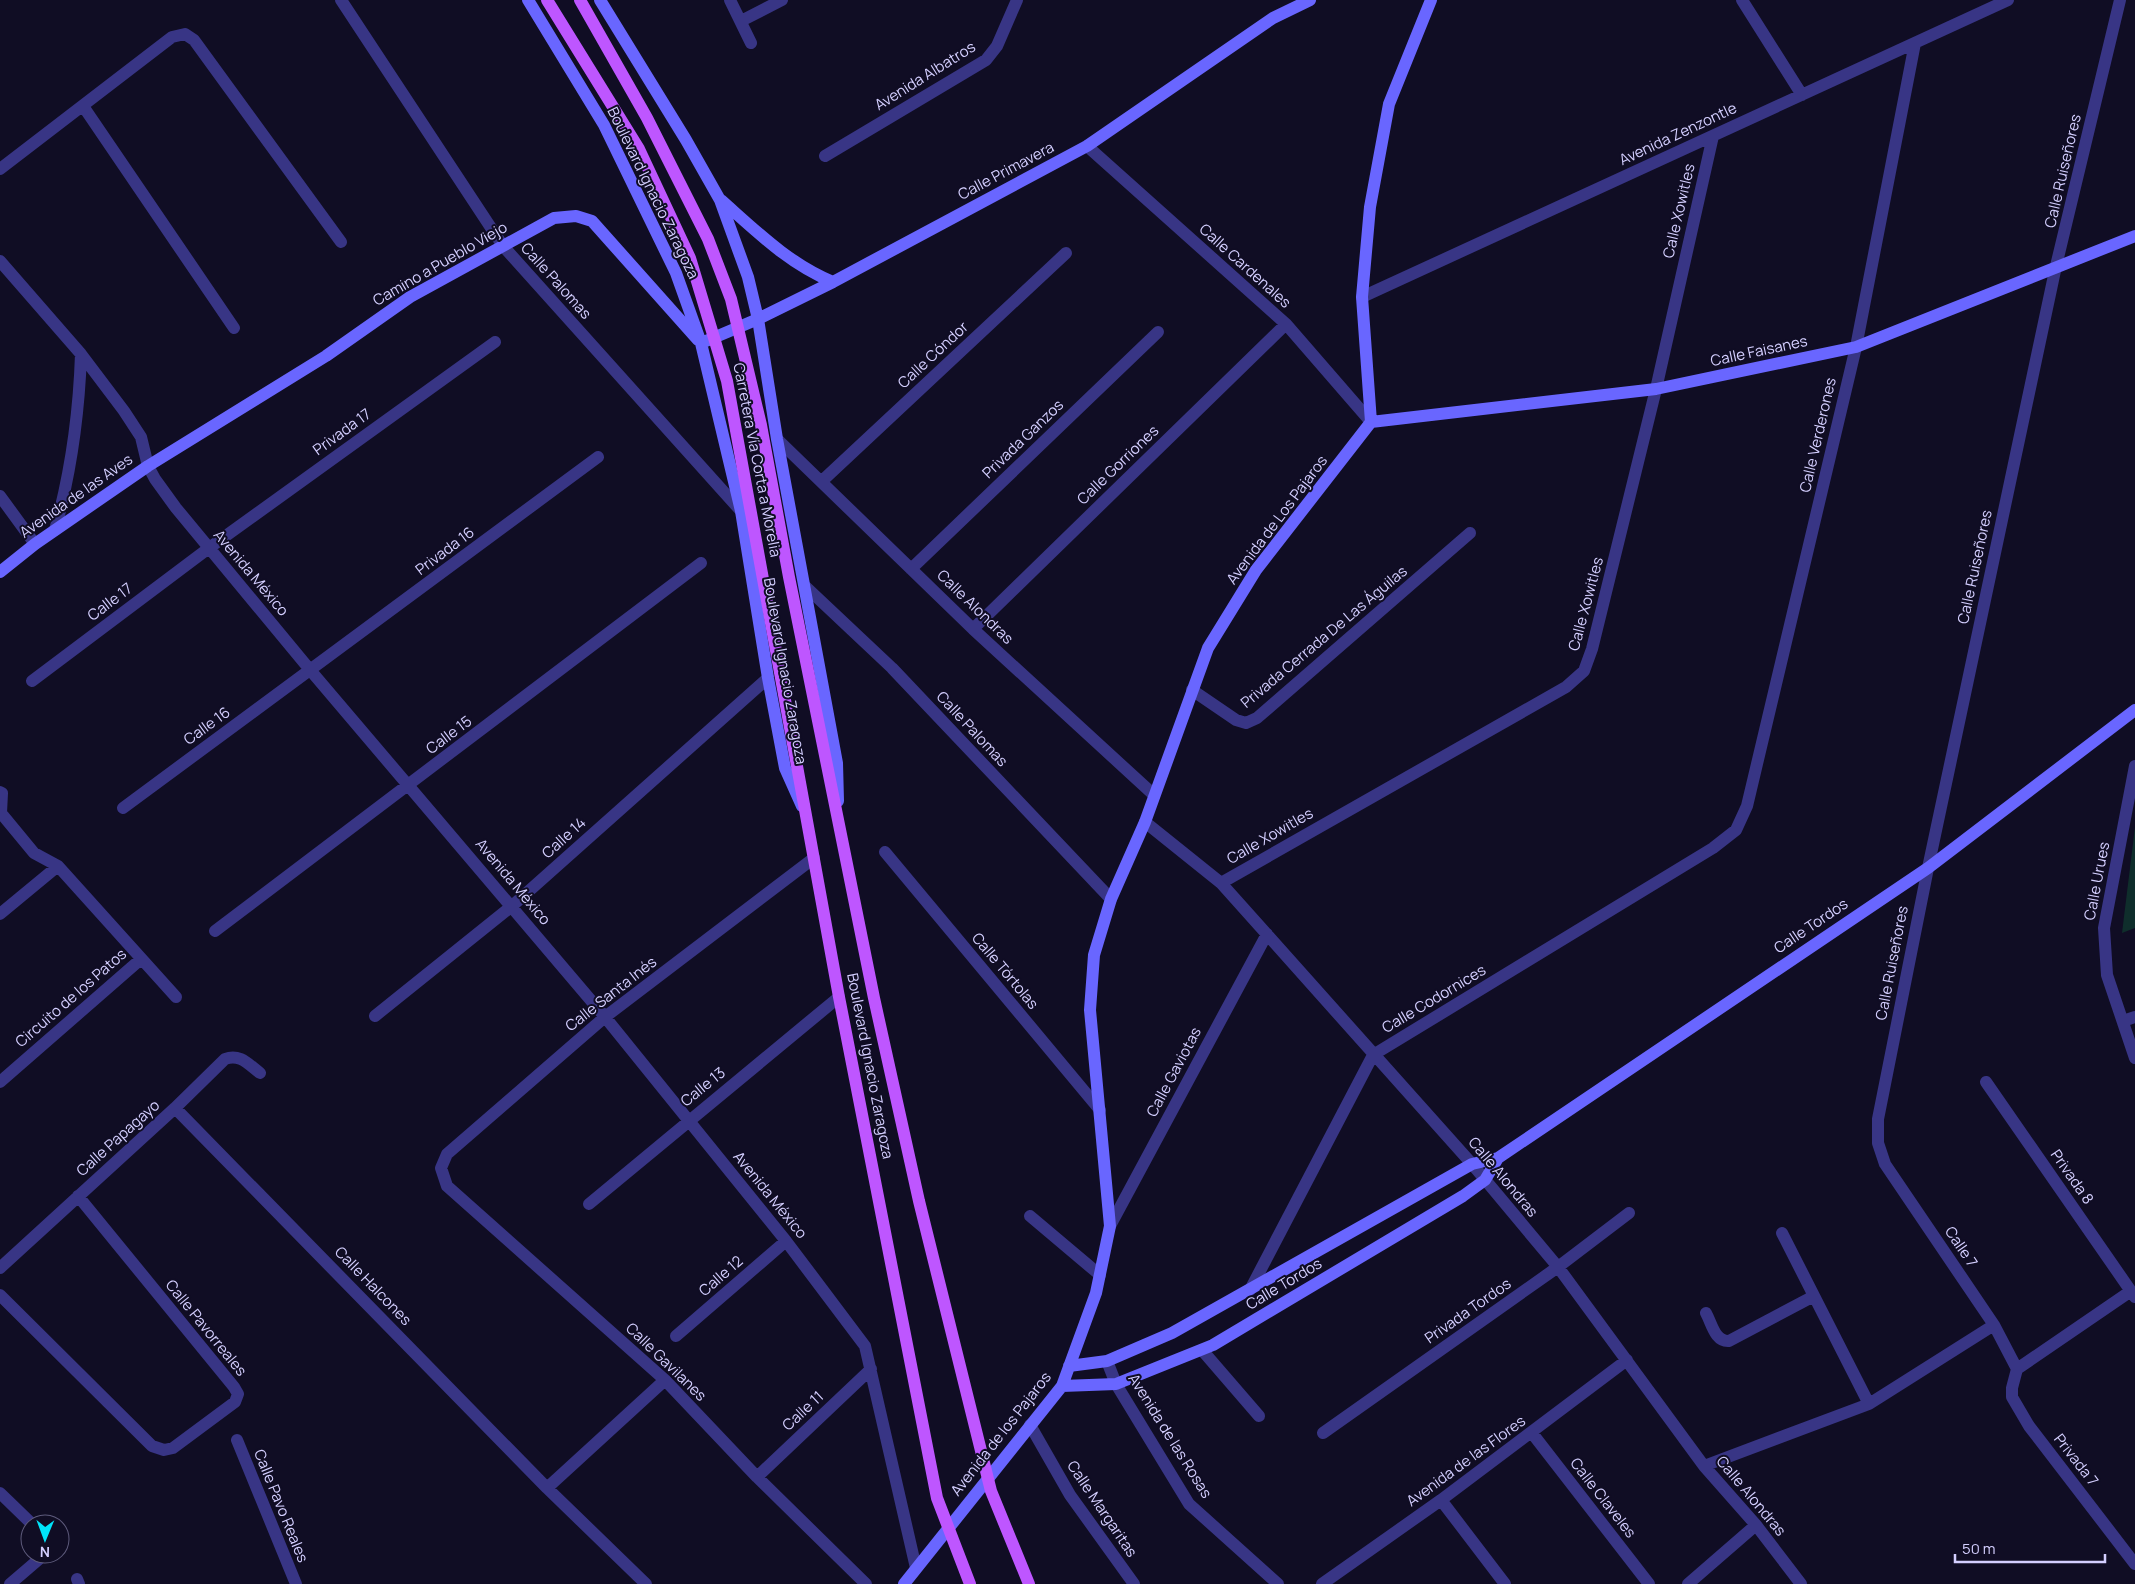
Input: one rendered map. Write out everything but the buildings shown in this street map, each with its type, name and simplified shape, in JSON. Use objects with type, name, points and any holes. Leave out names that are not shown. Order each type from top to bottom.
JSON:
[{"type":"main road","name":"Carretera Vía Corta a Morelia","points":[[547,0],[639,149],[690,258],[727,381],[806,815]]},
{"type":"main road","name":"Carretera Vía Corta a Morelia","points":[[580,0],[652,127],[708,239],[731,299],[761,425],[789,577],[838,816]]},
{"type":"main road","name":"Boulevard Ignacio Zaragoza","points":[[806,815],[839,997],[937,1498],[970,1584]]},
{"type":"main road","name":"Boulevard Ignacio Zaragoza","points":[[838,816],[874,998],[919,1201],[991,1491],[1029,1584]]},
{"type":"street","name":"Calle Palomas","points":[[342,0],[503,246],[741,511]]},
{"type":"street","name":"Boulevard Ignacio Zaragoza","points":[[528,0],[604,124],[676,273],[701,343],[741,511],[768,678],[785,768],[806,815]]},
{"type":"street","name":"Boulevard Ignacio Zaragoza","points":[[600,0],[686,140],[720,200],[748,277],[758,319],[777,439],[806,587],[837,763],[838,816]]},
{"type":"street","points":[[730,0],[751,43]]},
{"type":"street","points":[[741,21],[782,0]]},
{"type":"street","name":"Avenida Albatros","points":[[824,156],[986,60],[997,46],[1018,0]]},
{"type":"street","name":"Calle Primavera","points":[[701,343],[758,319],[833,282],[1087,146],[1273,18],[1310,0]]},
{"type":"street","points":[[1371,422],[1362,297],[1370,207],[1389,104],[1431,0]]},
{"type":"street","points":[[1742,0],[1802,95]]},
{"type":"street","name":"Avenida Zenzontle","points":[[1362,297],[2006,0]]},
{"type":"street","name":"Calle Ruiseñores","points":[[1878,1143],[1878,1119],[1928,868],[2056,266],[2120,0]]},
{"type":"street","points":[[0,169],[172,37],[185,34],[194,40],[341,242]]},
{"type":"street","name":"Calle Verderones","points":[[1736,830],[1746,806],[1856,347],[1915,43]]},
{"type":"street","points":[[83,106],[234,328]]},
{"type":"street","name":"Calle Xowitles","points":[[1221,882],[1566,687],[1584,671],[1592,649],[1656,389],[1713,136]]},
{"type":"street","name":"Calle Cardenales","points":[[1087,146],[1286,324],[1371,422]]},
{"type":"street","points":[[720,200],[782,253],[811,273],[833,282]]},
{"type":"street","name":"Camino a Pueblo Viejo","points":[[148,466],[326,356],[410,297],[554,218],[576,216],[592,221],[701,343]]},
{"type":"street","name":"Calle Faisanes","points":[[1371,422],[1656,389],[1856,347],[2135,236]]},
{"type":"street","name":"Calle Cóndor","points":[[822,481],[1066,253]]},
{"type":"street","name":"Avenida México","points":[[0,261],[81,354],[141,437],[148,466],[157,484],[311,671],[410,785],[605,1017],[786,1240],[865,1346],[916,1568]]},
{"type":"street","name":"Calle Gorriones","points":[[973,629],[1286,324]]},
{"type":"street","name":"Privada Ganzos","points":[[911,569],[1158,332]]},
{"type":"street","name":"Privada 17","points":[[209,548],[495,342]]},
{"type":"street","points":[[55,530],[72,461],[78,408],[81,354]]},
{"type":"street","name":"Avenida de Los Pajaros","points":[[1100,1110],[1090,1010],[1094,955],[1110,898],[1145,822],[1208,648],[1256,570],[1371,422]]},
{"type":"street","name":"Calle Alondras","points":[[777,439],[973,629],[1154,795]]},
{"type":"street","name":"Privada 16","points":[[311,671],[598,458]]},
{"type":"street","name":"Avenida de las Aves","points":[[0,572],[35,544],[148,466]]},
{"type":"street","points":[[0,496],[35,544]]},
{"type":"street","name":"Privada Cerrada De Las Águilas","points":[[1192,690],[1236,720],[1246,723],[1257,718],[1470,533]]},
{"type":"street","name":"Calle 17","points":[[32,681],[209,548]]},
{"type":"street","name":"Calle 15","points":[[215,932],[701,563]]},
{"type":"street","name":"Calle Palomas","points":[[806,587],[892,668],[1110,898]]},
{"type":"street","name":"Calle 16","points":[[123,808],[311,671]]},
{"type":"street","name":"Calle 14","points":[[375,1016],[512,906],[768,678]]},
{"type":"street","name":"Calle Tordos","points":[[1069,1366],[1107,1361],[1172,1333],[1472,1164],[1498,1158],[1928,868],[2135,710]]},
{"type":"street","name":"Calle Urues","points":[[2135,766],[2104,928],[2107,975],[2129,1019],[2135,1058]]},
{"type":"street","name":"Circuito de los Patos","points":[[1,792],[1,813],[34,853],[58,866],[176,997]]},
{"type":"street","name":"Calle Alondras","points":[[1145,822],[1221,882],[1472,1164],[1558,1267],[1704,1466],[1756,1525],[1801,1584]]},
{"type":"street","name":"Calle Codornices","points":[[1373,1055],[1713,848],[1736,830]]},
{"type":"street","name":"Calle Tórtolas","points":[[885,852],[1100,1110]]},
{"type":"street","name":"Calle Santa Inés","points":[[442,1168],[447,1154],[605,1017],[814,858]]},
{"type":"street","points":[[0,914],[58,866]]},
{"type":"street","name":"Calle Gaviotas","points":[[1110,1226],[1267,934]]},
{"type":"street","name":"Circuito de los Patos","points":[[0,1082],[141,959]]},
{"type":"street","name":"Calle 13","points":[[589,1204],[839,997]]},
{"type":"street","points":[[1250,1290],[1373,1055]]},
{"type":"street","name":"Calle Papagayo","points":[[0,1268],[175,1108],[225,1059],[232,1056],[240,1058],[260,1074]]},
{"type":"street","name":"Privada 8","points":[[1986,1082],[2133,1294]]},
{"type":"street","name":"Calle Halcones","points":[[175,1108],[547,1488],[646,1584]]},
{"type":"street","name":"Avenida de los Pajaros","points":[[904,1584],[1062,1386],[1096,1293],[1110,1226],[1100,1110]]},
{"type":"street","name":"Calle 7","points":[[1878,1143],[1886,1164],[1994,1326],[2017,1369]]},
{"type":"street","name":"Calle Tordos","points":[[1062,1386],[1116,1384],[1202,1350],[1455,1201],[1484,1180],[1498,1158]]},
{"type":"street","name":"Calle Gavilanes","points":[[442,1168],[448,1186],[665,1380],[757,1477],[866,1584]]},
{"type":"street","name":"Calle Pavorreales","points":[[0,1295],[152,1446],[164,1450],[173,1448],[235,1402],[238,1394],[234,1387],[78,1196]]},
{"type":"street","name":"Privada Tordos","points":[[1323,1433],[1558,1267],[1629,1213]]},
{"type":"street","points":[[1030,1216],[1100,1275]]},
{"type":"street","points":[[1782,1233],[1869,1404]]},
{"type":"street","name":"Calle 12","points":[[676,1336],[786,1240]]},
{"type":"street","points":[[2017,1369],[2133,1294]]},
{"type":"street","points":[[1706,1313],[1719,1338],[1723,1341],[1729,1341],[1814,1296]]},
{"type":"street","points":[[1704,1466],[1869,1404],[1994,1326]]},
{"type":"street","points":[[1202,1350],[1259,1416]]},
{"type":"street","name":"Avenida de las Flores","points":[[1322,1584],[1441,1500],[1627,1360]]},
{"type":"street","name":"Avenida de las Rosas","points":[[1107,1361],[1116,1384],[1189,1504],[1278,1584]]},
{"type":"street","name":"Calle 11","points":[[757,1477],[871,1369]]},
{"type":"street","name":"Privada 7","points":[[2017,1369],[2012,1388],[2012,1397],[2029,1426],[2135,1564]]},
{"type":"street","points":[[547,1488],[665,1380]]},
{"type":"street","name":"Calle Margaritas","points":[[1030,1425],[1070,1496],[1134,1584]]},
{"type":"street","name":"Calle Claveles","points":[[1532,1433],[1648,1584]]},
{"type":"street","name":"Calle Pavo Reales","points":[[237,1440],[296,1584]]},
{"type":"street","points":[[0,1493],[22,1514]]},
{"type":"street","points":[[1441,1500],[1506,1584]]},
{"type":"street","points":[[1688,1584],[1756,1525]]},
{"type":"street","points":[[10,1584],[33,1564]]},
{"type":"green space","points":[[2135,827],[2135,928],[2122,933]]}]
